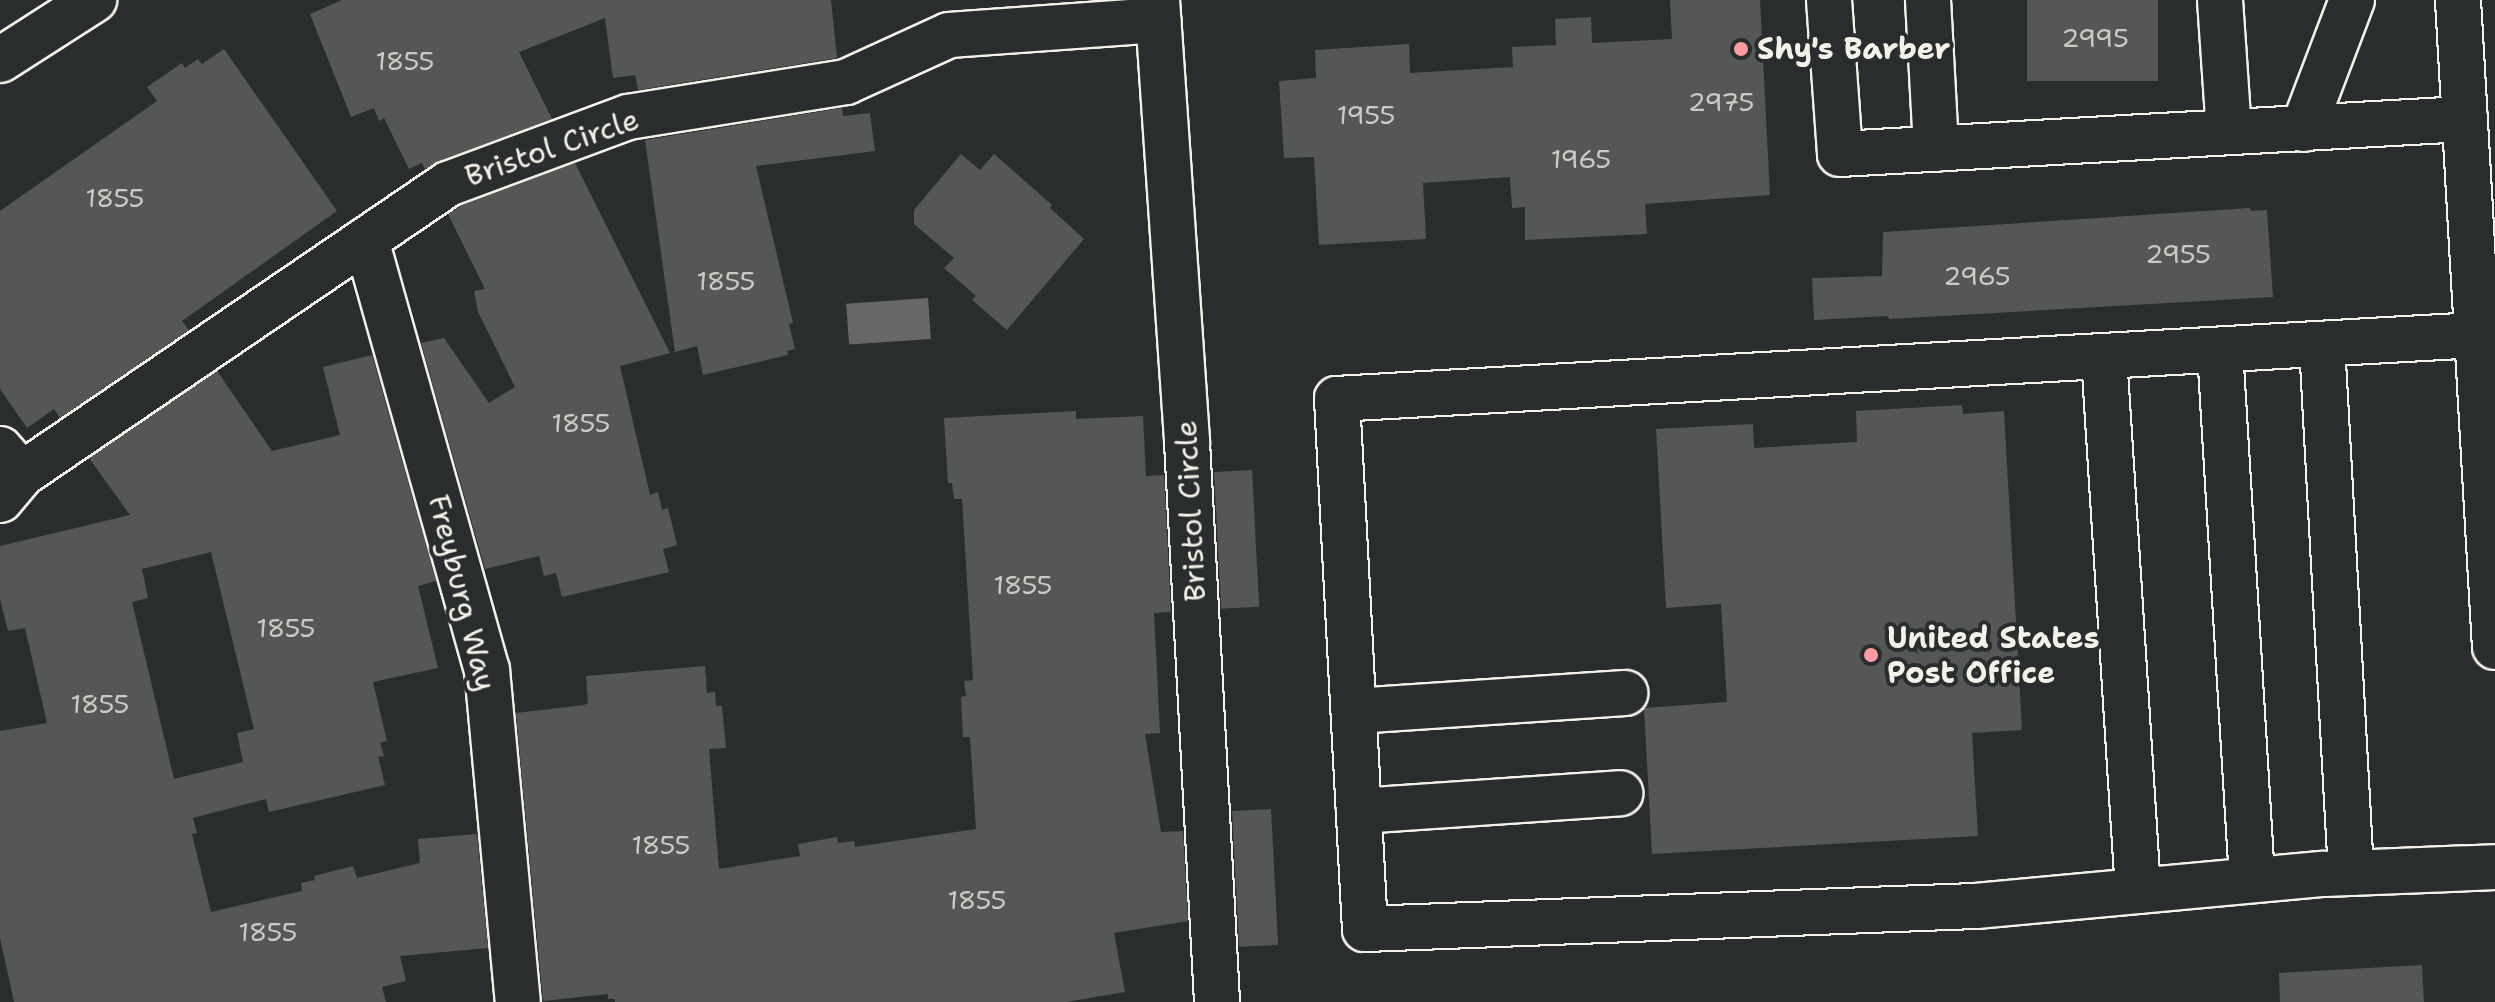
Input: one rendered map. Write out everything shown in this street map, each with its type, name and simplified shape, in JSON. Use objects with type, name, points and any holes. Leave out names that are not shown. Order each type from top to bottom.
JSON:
[{"type":"main road","points":[[0,60],[94,0]]},
{"type":"main road","points":[[1829,0],[1840,154],[2465,119]]},
{"type":"main road","points":[[1928,0],[1936,149]]},
{"type":"main road","points":[[2220,0],[2229,132]]},
{"type":"main road","points":[[2303,129],[2352,0]]},
{"type":"main road","points":[[2458,0],[2495,647]]},
{"type":"main road","name":"Bristol Circle","points":[[7,474],[448,184],[628,117],[846,82],[949,35],[1157,10],[1187,442],[1217,1002]]},
{"type":"main road","name":"Freyburg Way","points":[[366,240],[487,670],[518,1002]]},
{"type":"main road","points":[[2477,335],[1337,399],[1365,929],[1976,906],[2252,880],[2495,867]]},
{"type":"main road","points":[[2322,344],[2351,873]]},
{"type":"main road","points":[[2220,350],[2252,880]]},
{"type":"main road","points":[[2104,356],[2138,891]]},
{"type":"main road","points":[[1354,711],[1625,693]]},
{"type":"main road","points":[[1359,811],[1620,793]]},
{"type":"shaded area","points":[[928,298],[931,339],[849,345],[846,304]]},
{"type":"building","points":[[342,0],[831,0],[837,58],[638,90],[635,75],[613,78],[605,18],[519,52],[552,119],[425,169],[422,163],[409,169],[384,118],[379,121],[374,108],[351,117],[310,14]]},
{"type":"building","points":[[1670,0],[1760,0],[1770,195],[1645,204],[1647,234],[1525,240],[1525,207],[1512,208],[1510,177],[1423,183],[1426,239],[1319,245],[1314,157],[1284,158],[1279,81],[1316,78],[1315,50],[1409,44],[1410,73],[1513,67],[1512,47],[1556,45],[1555,19],[1591,17],[1592,43],[1672,39]]},
{"type":"building","points":[[2027,0],[2158,0],[2158,81],[2027,81]]},
{"type":"building","points":[[224,49],[337,211],[182,321],[189,330],[60,418],[54,409],[27,428],[0,389],[0,211],[157,101],[147,87],[182,63],[185,68],[198,59],[202,64]]},
{"type":"building","points":[[842,108],[843,116],[870,113],[875,151],[756,166],[793,323],[789,324],[795,349],[787,351],[788,355],[703,375],[697,346],[675,352],[645,140]]},
{"type":"building","points":[[961,154],[980,170],[994,154],[1052,205],[1050,208],[1084,239],[1007,330],[972,300],[976,296],[944,268],[954,258],[914,224],[914,210]]},
{"type":"building","points":[[575,163],[670,353],[620,366],[650,495],[658,492],[662,510],[668,508],[677,545],[663,549],[669,572],[562,597],[556,573],[544,576],[539,556],[485,569],[421,343],[444,338],[489,403],[515,387],[478,312],[474,291],[485,289],[448,214],[460,206]]},
{"type":"building","points":[[2250,208],[2251,211],[2267,210],[2273,297],[1889,319],[1888,316],[1814,320],[1812,278],[1882,276],[1883,232]]},
{"type":"building","points":[[372,355],[436,581],[418,586],[438,668],[373,682],[387,741],[380,743],[384,756],[378,757],[385,785],[269,812],[266,799],[193,818],[197,833],[192,834],[211,912],[302,891],[301,883],[315,880],[314,876],[353,866],[357,878],[420,863],[418,839],[477,834],[488,948],[400,956],[406,981],[382,987],[386,1002],[14,1002],[0,938],[0,731],[47,723],[25,628],[8,631],[0,599],[0,546],[130,515],[89,458],[217,371],[272,451],[340,435],[323,367]],"holes":[[[211,552],[254,729],[237,733],[243,762],[174,779],[132,602],[148,598],[142,569]]]},
{"type":"building","name":"United States Post Office","points":[[1962,405],[1963,414],[2004,411],[2022,730],[1972,733],[1978,836],[1652,854],[1644,708],[1727,702],[1721,604],[1666,608],[1656,429],[1753,424],[1754,448],[1857,442],[1856,411]]},
{"type":"building","points":[[1076,411],[1076,419],[1143,416],[1146,476],[1164,475],[1171,612],[1154,613],[1160,733],[1145,734],[1161,832],[1183,831],[1188,921],[1114,933],[1125,992],[1066,1002],[615,1002],[615,999],[608,999],[608,994],[543,1001],[516,713],[588,703],[586,676],[705,666],[707,693],[715,692],[716,706],[722,706],[726,748],[709,749],[719,869],[800,856],[798,844],[837,837],[838,843],[854,841],[855,847],[976,829],[970,737],[963,737],[961,697],[966,696],[964,681],[973,680],[962,499],[954,499],[952,483],[948,483],[944,418]]},
{"type":"building","points":[[1252,470],[1259,607],[1221,609],[1214,472]]},
{"type":"building","points":[[1271,809],[1278,945],[1239,947],[1232,811]]},
{"type":"building","points":[[2422,965],[2424,1002],[2280,1002],[2279,973]]},
{"type":"place","name":"Shy's Barber","points":[[1741,49]]},
{"type":"place","name":"United States Post Office","points":[[1871,655]]}]
